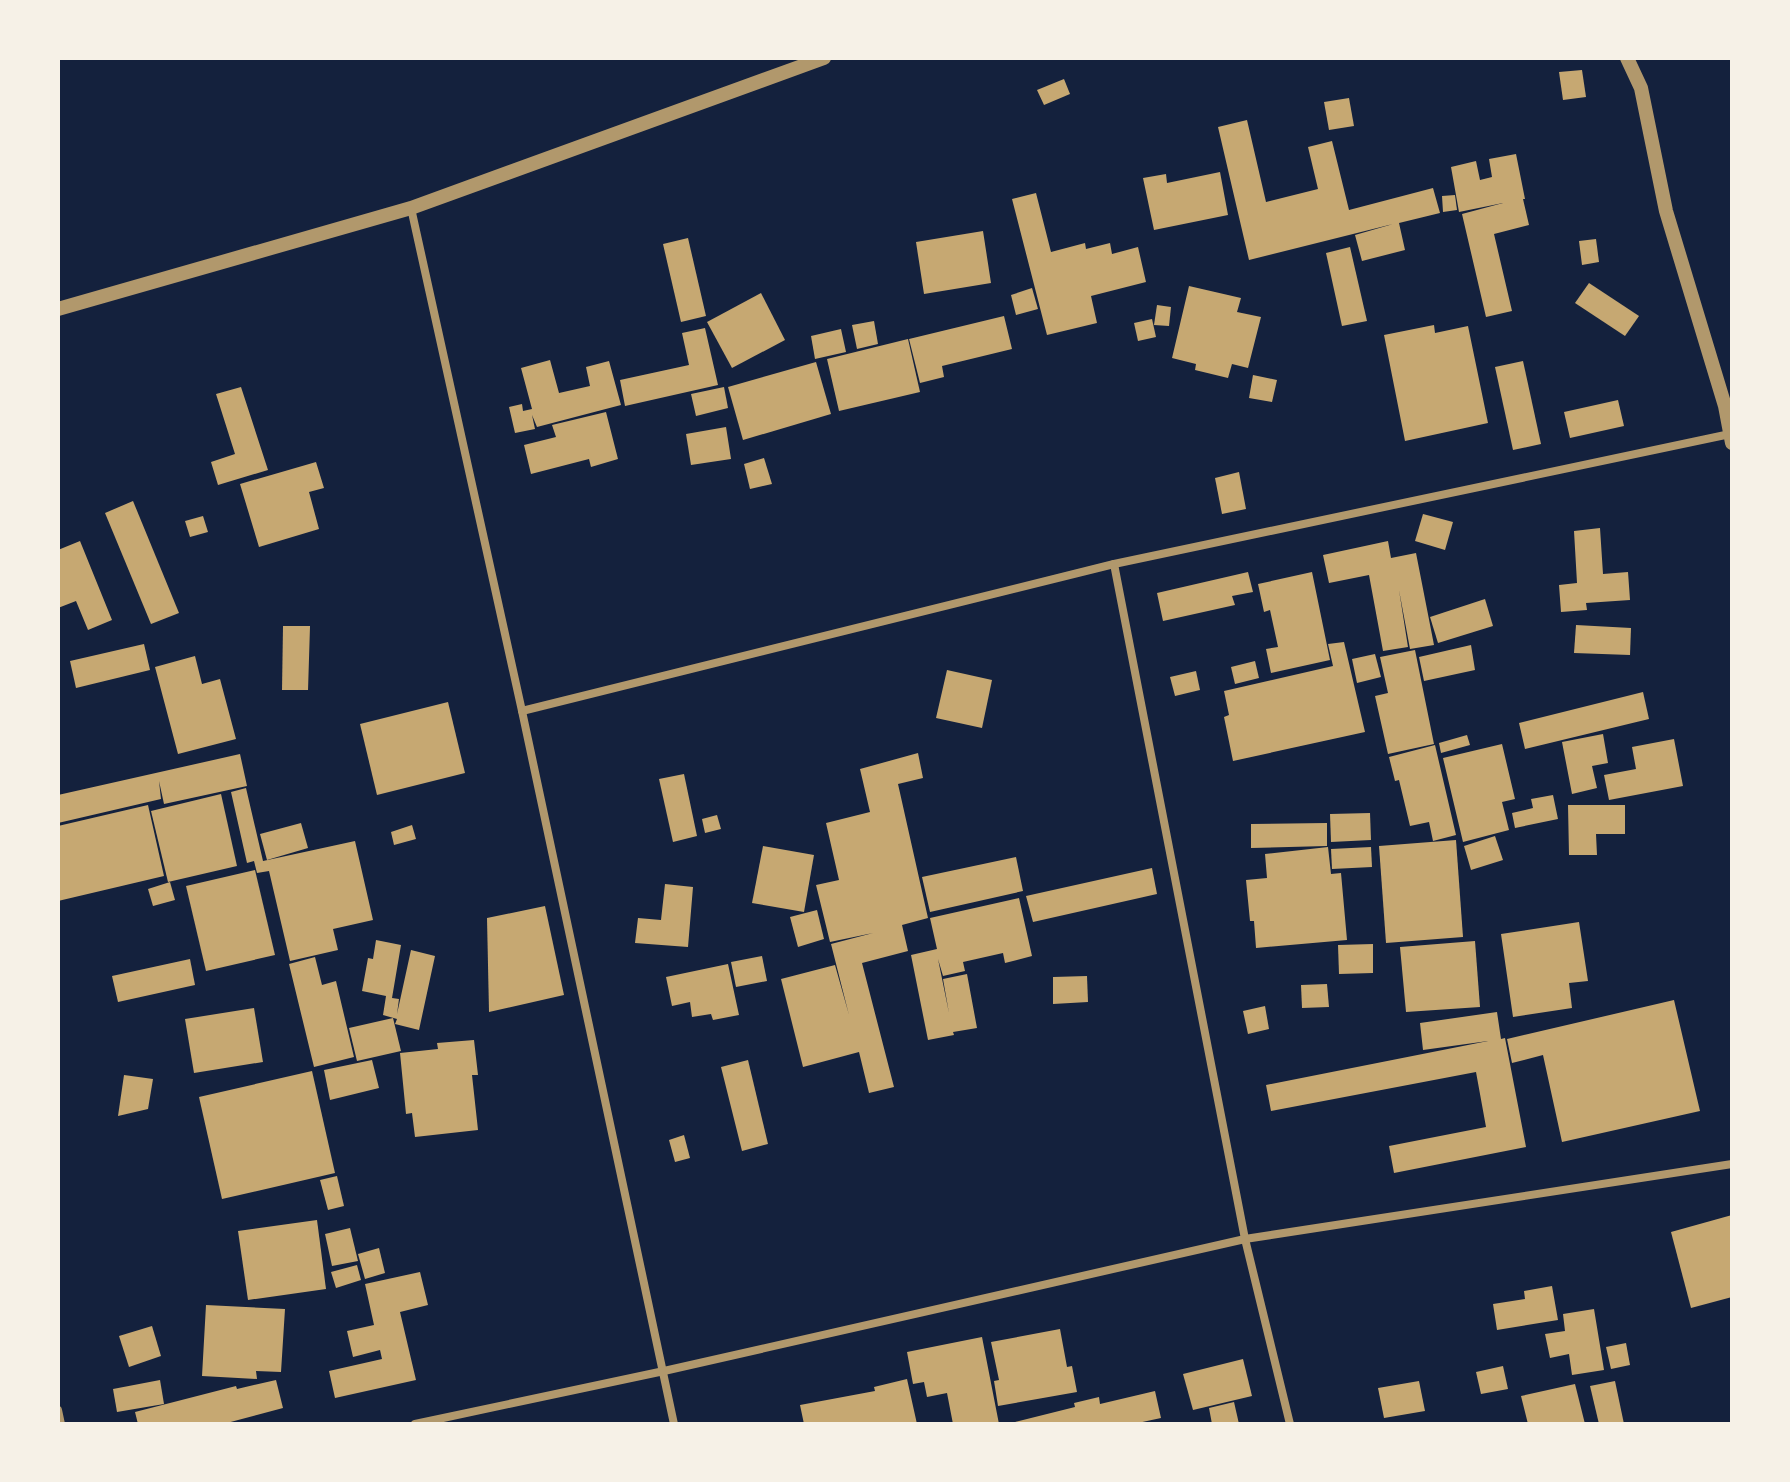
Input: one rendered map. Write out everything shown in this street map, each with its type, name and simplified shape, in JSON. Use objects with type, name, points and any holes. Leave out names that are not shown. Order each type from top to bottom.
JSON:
[{"type":"street","points":[[58,309],[411,208],[824,58]]},
{"type":"street","points":[[522,711],[1114,564],[1731,438],[1728,405],[1666,211],[1641,88],[1627,58]]},
{"type":"street","points":[[411,208],[674,1424]]},
{"type":"street","points":[[1114,564],[1245,1239],[1290,1424]]},
{"type":"street","points":[[415,1424],[664,1371],[1245,1239],[1732,1164]]},
{"type":"street","points":[[58,1410],[61,1424]]},
{"type":"building","points":[[1582,70],[1586,97],[1563,100],[1559,72]]},
{"type":"building","points":[[1064,79],[1070,94],[1044,105],[1037,90]]},
{"type":"building","points":[[1349,98],[1354,126],[1329,130],[1324,102]]},
{"type":"building","points":[[1247,120],[1266,202],[1318,189],[1308,147],[1332,141],[1349,210],[1433,188],[1440,213],[1399,223],[1405,250],[1362,261],[1355,235],[1393,224],[1249,260],[1218,127]]},
{"type":"building","points":[[1516,154],[1529,225],[1494,234],[1512,311],[1486,317],[1462,214],[1503,203],[1459,212],[1451,167],[1476,161],[1480,180],[1492,177],[1489,159]]},
{"type":"building","points":[[1220,172],[1228,215],[1154,230],[1143,178],[1166,174],[1167,183]]},
{"type":"building","points":[[1036,193],[1051,252],[1085,243],[1086,249],[1110,243],[1112,254],[1138,247],[1146,282],[1091,296],[1097,323],[1047,335],[1012,199]]},
{"type":"building","points":[[1455,195],[1457,210],[1443,212],[1442,196]]},
{"type":"building","points":[[983,231],[991,283],[924,294],[916,242]]},
{"type":"building","points":[[688,238],[706,316],[681,322],[663,244]]},
{"type":"building","points":[[1596,239],[1599,262],[1582,265],[1579,241]]},
{"type":"building","points":[[1350,247],[1367,321],[1342,326],[1326,253]]},
{"type":"building","points":[[1589,283],[1639,316],[1625,336],[1575,303]]},
{"type":"building","points":[[1189,286],[1241,298],[1237,312],[1261,317],[1248,368],[1232,364],[1228,378],[1195,370],[1196,364],[1172,358]]},
{"type":"building","points":[[1032,288],[1038,309],[1016,315],[1011,295]]},
{"type":"building","points":[[761,293],[785,340],[732,368],[707,322]]},
{"type":"building","points":[[1157,305],[1171,307],[1169,326],[1154,325]]},
{"type":"building","points":[[1004,316],[1012,349],[942,366],[944,377],[920,383],[909,339]]},
{"type":"building","points":[[1152,319],[1156,337],[1138,341],[1134,323]]},
{"type":"building","points":[[874,321],[878,344],[857,349],[852,325]]},
{"type":"building","points":[[1434,325],[1435,333],[1468,326],[1488,423],[1405,441],[1384,335]]},
{"type":"building","points":[[705,328],[718,385],[625,406],[620,380],[689,365],[682,333]]},
{"type":"building","points":[[841,329],[846,352],[815,359],[811,336]]},
{"type":"building","points":[[908,339],[920,392],[839,411],[827,359]]},
{"type":"building","points":[[550,360],[559,393],[590,386],[586,367],[609,361],[621,405],[537,427],[532,415],[535,429],[515,433],[509,407],[522,404],[523,411],[532,409],[521,368]]},
{"type":"building","points":[[1523,361],[1541,444],[1513,450],[1495,367]]},
{"type":"building","points":[[816,362],[831,414],[743,440],[728,387]]},
{"type":"building","points":[[1253,375],[1277,380],[1272,402],[1249,398]]},
{"type":"building","points":[[241,387],[268,470],[218,485],[211,462],[235,454],[216,394]]},
{"type":"building","points":[[724,387],[728,408],[696,416],[691,394]]},
{"type":"building","points":[[1618,400],[1624,426],[1570,438],[1564,412]]},
{"type":"building","points":[[606,412],[618,459],[591,467],[589,459],[531,474],[524,445],[556,437],[552,425]]},
{"type":"building","points":[[726,427],[731,459],[691,465],[686,434]]},
{"type":"building","points":[[764,458],[772,484],[750,489],[744,464]]},
{"type":"building","points":[[316,462],[324,488],[309,492],[319,529],[259,547],[240,484]]},
{"type":"building","points":[[1239,472],[1246,509],[1222,514],[1215,478]]},
{"type":"building","points":[[133,501],[179,613],[151,624],[105,513]]},
{"type":"building","points":[[1423,514],[1453,522],[1445,550],[1415,541]]},
{"type":"building","points":[[203,516],[208,532],[190,537],[185,521]]},
{"type":"building","points":[[1600,528],[1603,574],[1628,572],[1630,600],[1586,603],[1587,610],[1561,612],[1559,585],[1577,583],[1574,531]]},
{"type":"building","points":[[80,541],[112,620],[88,630],[76,601],[58,608],[58,550]]},
{"type":"building","points":[[1388,541],[1391,558],[1416,553],[1434,645],[1410,649],[1399,590],[1408,647],[1383,651],[1369,575],[1329,583],[1323,555]]},
{"type":"building","points":[[1248,572],[1253,592],[1232,596],[1235,605],[1163,621],[1157,593]]},
{"type":"building","points":[[1312,572],[1330,660],[1271,673],[1266,649],[1278,647],[1270,610],[1264,612],[1258,584]]},
{"type":"building","points":[[1485,599],[1493,626],[1438,643],[1430,617]]},
{"type":"building","points":[[1576,625],[1631,628],[1630,655],[1574,653]]},
{"type":"building","points":[[283,626],[310,626],[308,690],[282,690]]},
{"type":"building","points":[[1344,642],[1365,732],[1233,761],[1224,717],[1229,715],[1224,691],[1333,666],[1328,644]]},
{"type":"building","points":[[144,644],[150,670],[76,688],[70,661]]},
{"type":"building","points":[[1471,645],[1475,670],[1424,681],[1419,657]]},
{"type":"building","points":[[1415,650],[1434,744],[1388,754],[1375,696],[1388,693],[1380,657]]},
{"type":"building","points":[[1375,654],[1381,677],[1357,683],[1352,659]]},
{"type":"building","points":[[195,656],[202,684],[220,679],[236,739],[178,754],[155,667]]},
{"type":"building","points":[[1255,661],[1259,678],[1235,684],[1231,667]]},
{"type":"building","points":[[947,670],[992,680],[982,728],[936,718]]},
{"type":"building","points":[[1196,671],[1200,690],[1175,696],[1170,677]]},
{"type":"building","points":[[1643,692],[1649,719],[1525,749],[1519,723]]},
{"type":"building","points":[[448,702],[465,773],[377,795],[360,724]]},
{"type":"building","points":[[1603,734],[1608,763],[1592,766],[1597,788],[1572,794],[1562,742]]},
{"type":"building","points":[[1467,735],[1470,745],[1441,753],[1439,743]]},
{"type":"building","points":[[1674,739],[1683,786],[1609,800],[1604,775],[1636,769],[1632,747]]},
{"type":"building","points":[[1502,744],[1515,799],[1502,802],[1509,830],[1463,842],[1443,758]]},
{"type":"building","points":[[1435,745],[1456,835],[1433,841],[1429,822],[1410,826],[1399,780],[1395,781],[1389,757]]},
{"type":"building","points":[[918,753],[923,778],[898,784],[928,918],[902,925],[908,951],[862,963],[894,1087],[869,1093],[859,1052],[803,1067],[781,979],[835,965],[849,1015],[831,944],[873,933],[830,942],[816,885],[839,880],[826,823],[870,812],[860,769]]},
{"type":"building","points":[[240,754],[247,786],[164,804],[159,781],[161,799],[58,823],[58,795]]},
{"type":"building","points":[[684,774],[697,836],[673,842],[659,779]]},
{"type":"building","points":[[246,788],[263,861],[355,841],[373,920],[333,929],[338,950],[290,961],[269,871],[257,873],[254,861],[247,863],[231,792]]},
{"type":"building","points":[[221,794],[237,866],[168,882],[151,811]]},
{"type":"building","points":[[1553,795],[1558,819],[1515,828],[1512,813],[1533,808],[1531,799]]},
{"type":"building","points":[[148,805],[164,876],[58,901],[58,826]]},
{"type":"building","points":[[1568,805],[1625,805],[1625,834],[1596,834],[1597,855],[1569,855]]},
{"type":"building","points":[[1370,813],[1371,840],[1331,842],[1330,814]]},
{"type":"building","points":[[717,815],[721,829],[705,833],[702,819]]},
{"type":"building","points":[[301,823],[308,848],[267,860],[260,834]]},
{"type":"building","points":[[1327,823],[1327,846],[1251,848],[1251,824]]},
{"type":"building","points":[[412,825],[416,839],[394,845],[391,832]]},
{"type":"building","points":[[1495,836],[1503,860],[1471,870],[1464,846]]},
{"type":"building","points":[[1456,840],[1463,937],[1386,943],[1379,846]]},
{"type":"building","points":[[763,846],[814,855],[804,912],[752,903]]},
{"type":"building","points":[[1328,847],[1331,874],[1341,873],[1347,940],[1256,948],[1246,880],[1267,878],[1265,854]]},
{"type":"building","points":[[1371,847],[1372,867],[1332,869],[1331,849]]},
{"type":"building","points":[[1016,857],[1023,891],[930,912],[922,877]]},
{"type":"building","points":[[1152,868],[1157,894],[1033,922],[1026,896]]},
{"type":"building","points":[[255,870],[275,955],[206,971],[186,886]]},
{"type":"building","points":[[170,882],[175,900],[153,906],[148,889]]},
{"type":"building","points":[[665,884],[693,887],[688,947],[635,943],[638,918],[661,920]]},
{"type":"building","points":[[1019,898],[1032,956],[1005,963],[1003,953],[963,962],[965,971],[943,976],[938,959],[949,1013],[943,979],[967,974],[977,1028],[928,1040],[911,955],[937,949],[930,918]]},
{"type":"building","points":[[545,906],[564,995],[489,1012],[487,918]]},
{"type":"building","points":[[817,910],[824,939],[798,947],[790,917]]},
{"type":"building","points":[[1579,922],[1588,981],[1569,983],[1572,1008],[1513,1017],[1501,934]]},
{"type":"building","points":[[376,940],[401,945],[392,998],[399,999],[397,1014],[411,950],[435,956],[419,1030],[395,1024],[397,1019],[383,1015],[386,996],[362,991],[368,958],[373,959]]},
{"type":"building","points":[[1475,941],[1480,1007],[1406,1012],[1400,947]]},
{"type":"building","points":[[1373,944],[1373,973],[1339,974],[1338,945]]},
{"type":"building","points":[[762,956],[767,981],[736,987],[731,962]]},
{"type":"building","points":[[315,957],[322,985],[336,981],[354,1057],[314,1067],[289,964]]},
{"type":"building","points":[[190,959],[195,985],[118,1002],[112,976]]},
{"type":"building","points":[[728,964],[739,1015],[713,1020],[711,1014],[692,1017],[690,1002],[672,1006],[666,977]]},
{"type":"building","points":[[1087,976],[1088,1002],[1053,1004],[1053,977]]},
{"type":"building","points":[[1327,984],[1329,1007],[1302,1008],[1301,985]]},
{"type":"building","points":[[1674,1000],[1700,1111],[1562,1142],[1543,1055],[1512,1063],[1507,1039]]},
{"type":"building","points":[[1265,1006],[1269,1029],[1248,1034],[1243,1011]]},
{"type":"building","points":[[254,1008],[263,1062],[194,1073],[185,1019]]},
{"type":"building","points":[[1497,1012],[1526,1147],[1394,1173],[1389,1146],[1486,1127],[1476,1072],[1271,1111],[1266,1085],[1488,1041],[1423,1050],[1420,1023]]},
{"type":"building","points":[[393,1018],[401,1051],[357,1061],[349,1028]]},
{"type":"building","points":[[474,1040],[478,1075],[472,1075],[478,1130],[415,1137],[412,1113],[406,1114],[400,1053],[438,1049],[437,1043]]},
{"type":"building","points":[[372,1060],[379,1088],[330,1100],[324,1070]]},
{"type":"building","points":[[748,1060],[768,1144],[742,1151],[721,1067]]},
{"type":"building","points":[[312,1071],[335,1173],[222,1199],[199,1097]]},
{"type":"building","points":[[124,1075],[153,1079],[148,1109],[118,1116]]},
{"type":"building","points":[[684,1135],[690,1158],[675,1162],[669,1140]]},
{"type":"building","points":[[337,1176],[344,1206],[328,1210],[320,1180]]},
{"type":"building","points":[[1732,1215],[1732,1297],[1691,1308],[1671,1232]]},
{"type":"building","points":[[317,1220],[326,1289],[248,1300],[238,1231]]},
{"type":"building","points":[[350,1228],[358,1261],[332,1266],[325,1234]]},
{"type":"building","points":[[379,1248],[385,1273],[365,1279],[358,1254]]},
{"type":"building","points":[[357,1265],[361,1280],[336,1288],[331,1272]]},
{"type":"building","points":[[420,1272],[428,1305],[400,1312],[416,1380],[335,1398],[329,1371],[382,1359],[380,1350],[353,1357],[347,1331],[374,1325],[365,1284]]},
{"type":"building","points":[[1552,1286],[1558,1320],[1497,1330],[1493,1304],[1525,1299],[1524,1291]]},
{"type":"building","points":[[206,1305],[285,1309],[281,1372],[256,1371],[257,1379],[202,1376]]},
{"type":"building","points":[[1594,1309],[1604,1370],[1572,1375],[1569,1354],[1550,1358],[1545,1334],[1565,1331],[1563,1314]]},
{"type":"building","points":[[152,1326],[161,1356],[129,1367],[119,1336]]},
{"type":"building","points":[[1060,1329],[1067,1367],[1072,1366],[1077,1392],[998,1406],[994,1381],[999,1380],[991,1342]]},
{"type":"building","points":[[982,1337],[999,1424],[953,1424],[947,1393],[927,1397],[924,1382],[913,1384],[907,1352]]},
{"type":"building","points":[[1626,1343],[1630,1365],[1611,1369],[1606,1347]]},
{"type":"building","points":[[1243,1359],[1252,1396],[1193,1410],[1183,1374]]},
{"type":"building","points":[[1503,1366],[1508,1389],[1481,1394],[1476,1372]]},
{"type":"building","points":[[907,1379],[917,1424],[804,1424],[800,1405],[875,1391],[874,1387]]},
{"type":"building","points":[[160,1380],[164,1404],[117,1412],[113,1389]]},
{"type":"building","points":[[276,1380],[283,1408],[223,1424],[138,1424],[135,1412],[236,1386],[237,1389]]},
{"type":"building","points":[[1419,1381],[1425,1411],[1384,1418],[1378,1388]]},
{"type":"building","points":[[1615,1381],[1624,1424],[1599,1424],[1590,1386]]},
{"type":"building","points":[[1575,1384],[1585,1424],[1528,1424],[1521,1396]]},
{"type":"building","points":[[1155,1391],[1161,1418],[1133,1424],[1007,1424],[1075,1407],[1074,1403],[1099,1397],[1100,1404]]},
{"type":"building","points":[[1234,1402],[1239,1424],[1212,1424],[1209,1408]]}]
